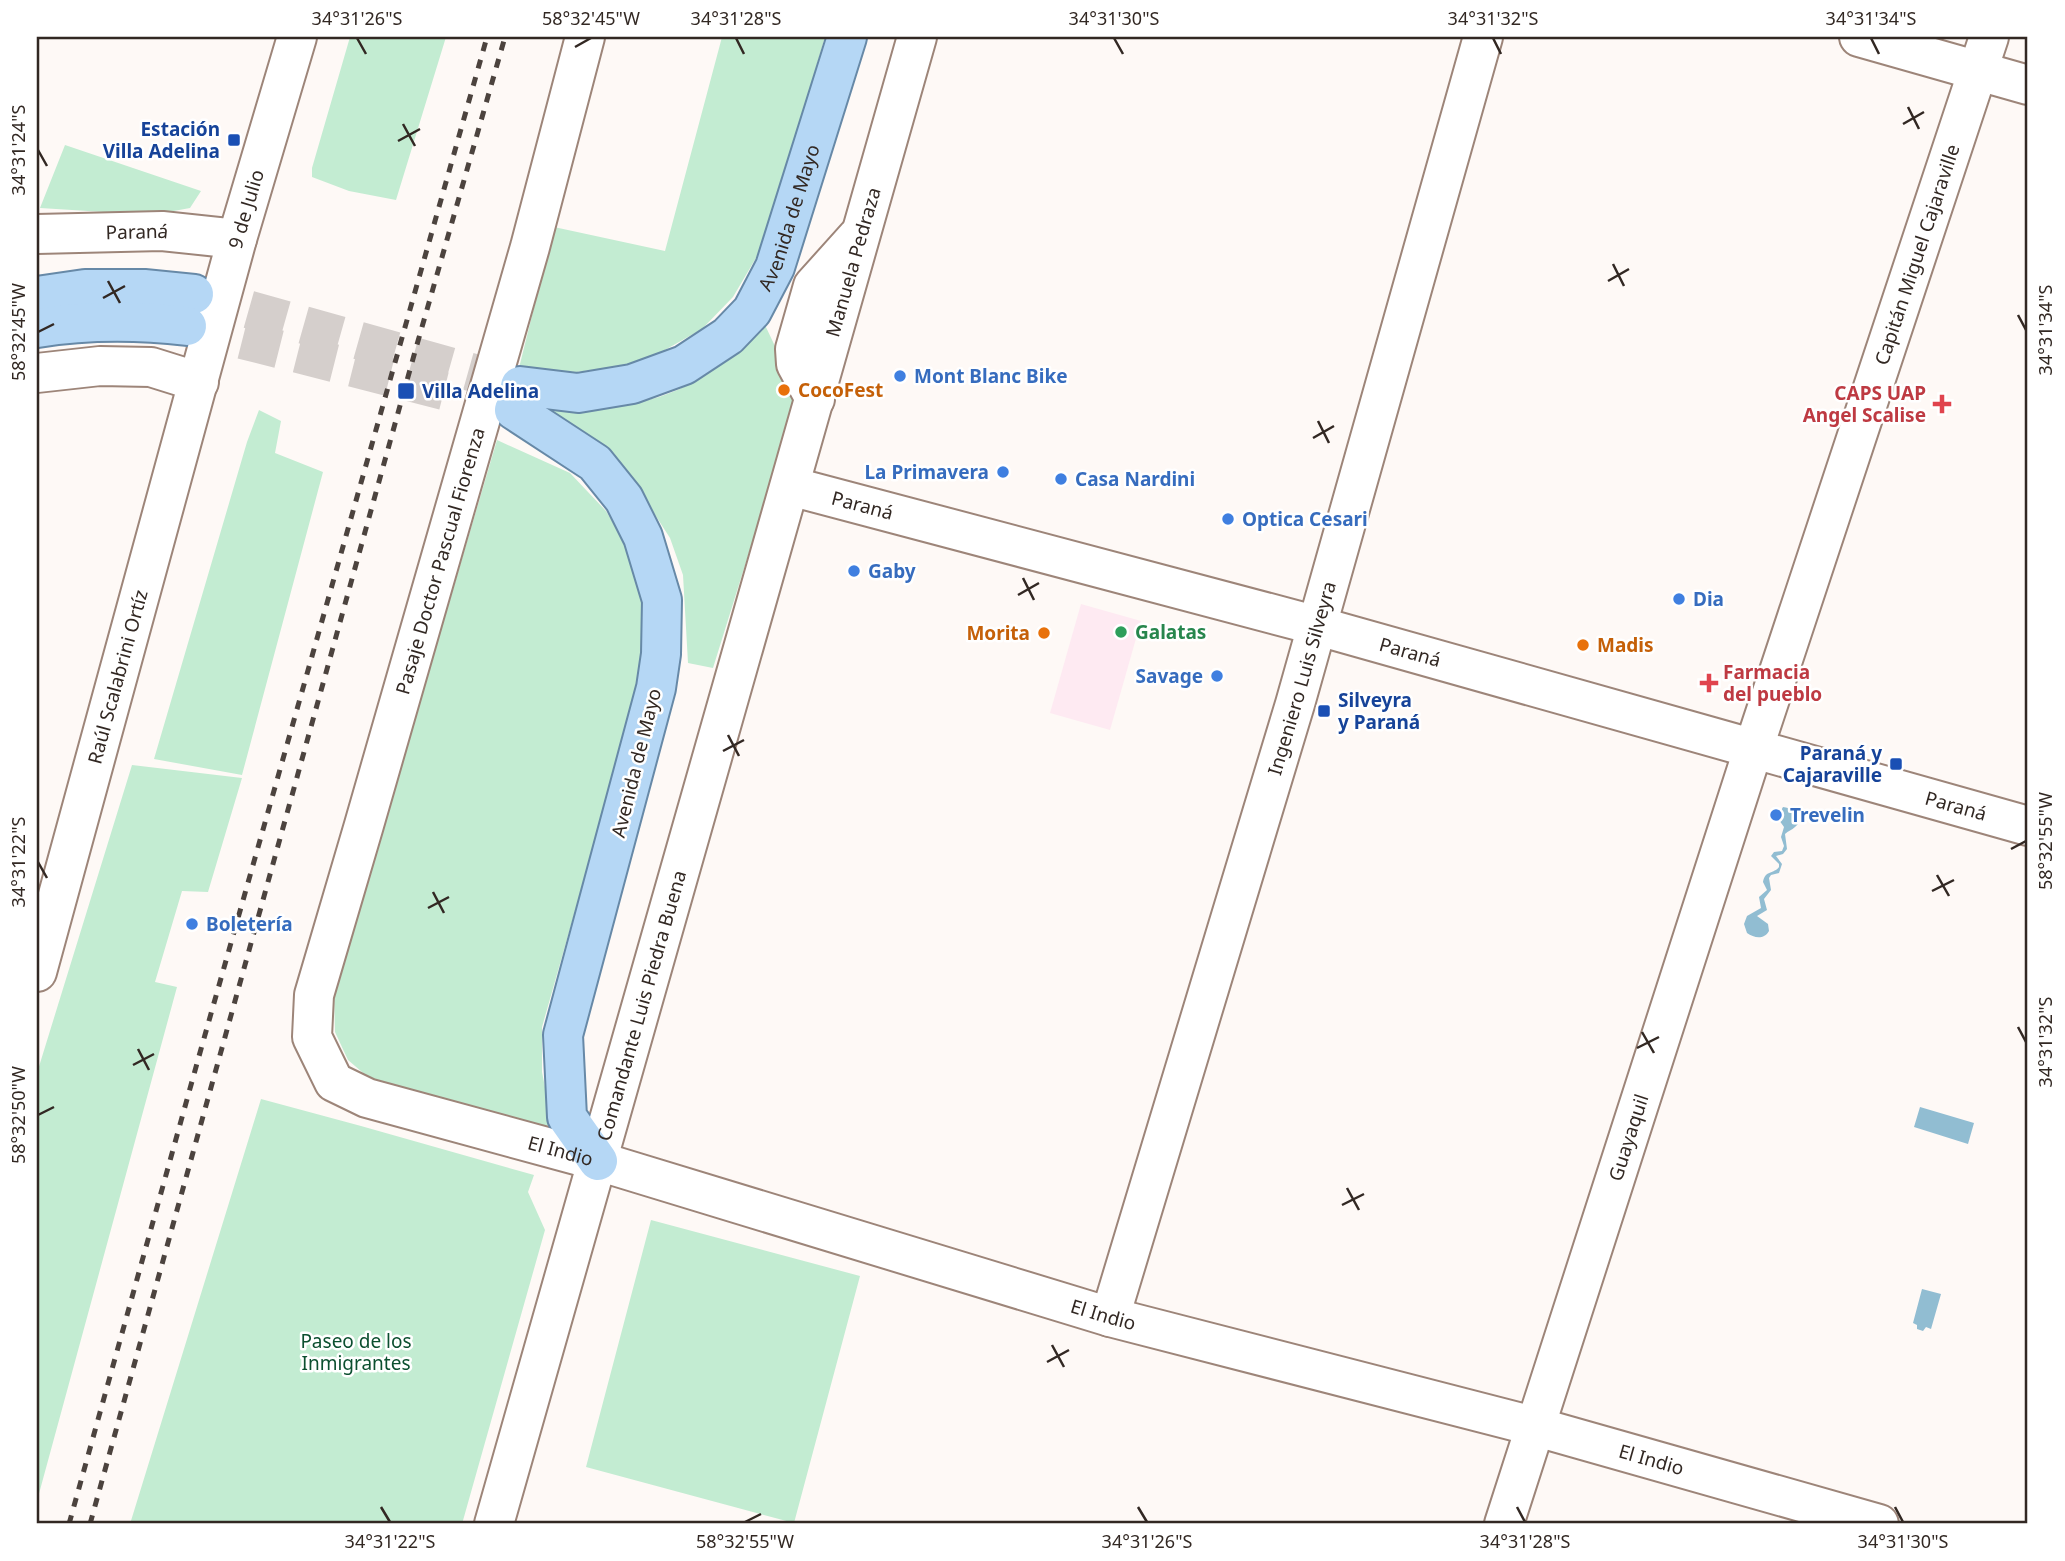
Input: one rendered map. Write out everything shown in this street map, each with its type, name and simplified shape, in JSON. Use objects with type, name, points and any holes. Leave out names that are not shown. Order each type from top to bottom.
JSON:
[{"type":"main road","name":"Avenida de Mayo","points":[[597,1161],[567,1117],[563,1035],[656,688],[661,654],[662,600],[643,537],[624,499],[595,463],[517,398],[578,393],[632,384],[684,365],[728,336],[752,311],[775,267],[847,37]]},
{"type":"main road","points":[[37,296],[85,289],[144,289],[190,310],[150,321],[104,321],[37,328]]},
{"type":"street","name":"9 de Julio","points":[[199,382],[237,239],[297,37]]},
{"type":"street","name":"Pasaje Doctor Pascual Fiorenza","points":[[334,1082],[312,1037],[314,995],[530,247],[585,37]]},
{"type":"street","name":"Manuela Pedraza","points":[[790,486],[917,37]]},
{"type":"street","name":"Ingeniero Luis Silveyra","points":[[1110,1317],[1318,626],[1483,37]]},
{"type":"street","points":[[1859,37],[1983,53],[2028,85]]},
{"type":"street","name":"Capitán Miguel Cajaraville","points":[[1753,750],[1983,53]]},
{"type":"street","name":"Paraná","points":[[37,234],[162,231],[237,239]]},
{"type":"street","points":[[37,373],[100,366],[152,367],[199,382]]},
{"type":"street","name":"Raúl Scalabrini Ortíz","points":[[37,972],[199,382]]},
{"type":"street","name":"Paraná","points":[[790,486],[1318,626],[2028,826]]},
{"type":"street","name":"Comandante Luis Piedra Buena","points":[[494,1524],[790,486]]},
{"type":"street","name":"Guayaquil","points":[[1504,1524],[1753,750]]},
{"type":"street","name":"El Indio","points":[[334,1082],[367,1098],[597,1161],[1110,1317],[1536,1427],[1879,1524]]},
{"type":"shaded area","points":[[1081,604],[1141,621],[1110,730],[1050,713]]},
{"type":"green space","points":[[350,37],[446,37],[396,200],[349,191],[312,177],[312,168]]},
{"type":"green space","points":[[722,37],[825,37],[763,246],[733,297],[702,329],[656,355],[631,365],[576,372],[519,368],[554,227],[665,251]]},
{"type":"green space","points":[[65,145],[201,191],[190,208],[152,215],[40,208]]},
{"type":"green space","points":[[765,325],[798,395],[713,668],[688,663],[683,575],[670,538],[623,465],[574,428],[527,398],[618,404],[660,397],[699,379],[717,367]]},
{"type":"green space","points":[[259,410],[281,421],[275,453],[323,472],[242,775],[154,759],[247,442]]},
{"type":"green space","points":[[497,440],[570,473],[606,511],[636,572],[646,626],[640,678],[629,721],[542,1027],[542,1072],[554,1133],[376,1084],[348,1060],[335,1032],[334,993]]},
{"type":"green space","points":[[132,765],[242,778],[208,892],[182,891],[155,982],[177,987],[37,1501],[37,1073]]},
{"type":"green space","name":"Paseo de los Inmigrantes","points":[[261,1099],[534,1175],[528,1192],[545,1230],[462,1524],[130,1524]]},
{"type":"green space","points":[[651,1220],[860,1276],[794,1523],[586,1467]]},
{"type":"water","points":[[1783,807],[1794,811],[1800,820],[1785,834],[1787,849],[1776,856],[1782,864],[1779,873],[1769,878],[1771,890],[1764,899],[1767,910],[1757,916],[1768,924],[1769,931],[1762,937],[1756,937],[1747,933],[1744,924],[1747,916],[1761,908],[1759,897],[1767,890],[1763,882],[1766,876],[1779,867],[1771,856],[1774,852],[1782,851],[1784,846],[1781,837],[1784,827],[1779,820]]},
{"type":"water","points":[[1920,1107],[1974,1123],[1968,1144],[1914,1127]]},
{"type":"water","points":[[1922,1289],[1941,1294],[1931,1329],[1926,1327],[1923,1331],[1917,1329],[1917,1325],[1913,1323]]},
{"type":"tunnel","points":[[194,294],[520,386]]},
{"type":"tunnel","points":[[187,326],[444,391]]},
{"type":"railway","points":[[69,1524],[487,37]]},
{"type":"railway","points":[[90,1524],[416,348],[505,37]]},
{"type":"place","name":"Estación Villa Adelina","points":[[234,140]]},
{"type":"place","name":"Mont Blanc Bike","points":[[900,376]]},
{"type":"place","name":"CocoFest","points":[[784,390]]},
{"type":"place","name":"Villa Adelina","points":[[406,391]]},
{"type":"place","name":"CAPS UAP Angel Scalise","points":[[1942,404]]},
{"type":"place","name":"La Primavera","points":[[1003,472]]},
{"type":"place","name":"Casa Nardini","points":[[1061,479]]},
{"type":"place","name":"Optica Cesari","points":[[1228,519]]},
{"type":"place","name":"Gaby","points":[[854,571]]},
{"type":"place","name":"Dia","points":[[1679,599]]},
{"type":"place","name":"Galatas","points":[[1121,632]]},
{"type":"place","name":"Morita","points":[[1044,633]]},
{"type":"place","name":"Madis","points":[[1583,645]]},
{"type":"place","name":"Savage","points":[[1217,676]]},
{"type":"place","name":"Farmacia del pueblo","points":[[1709,683]]},
{"type":"place","name":"Silveyra y Paraná","points":[[1324,711]]},
{"type":"place","name":"Paraná y Cajaraville","points":[[1896,764]]},
{"type":"place","name":"Trevelin","points":[[1776,815]]},
{"type":"place","name":"Boletería","points":[[192,924]]}]
